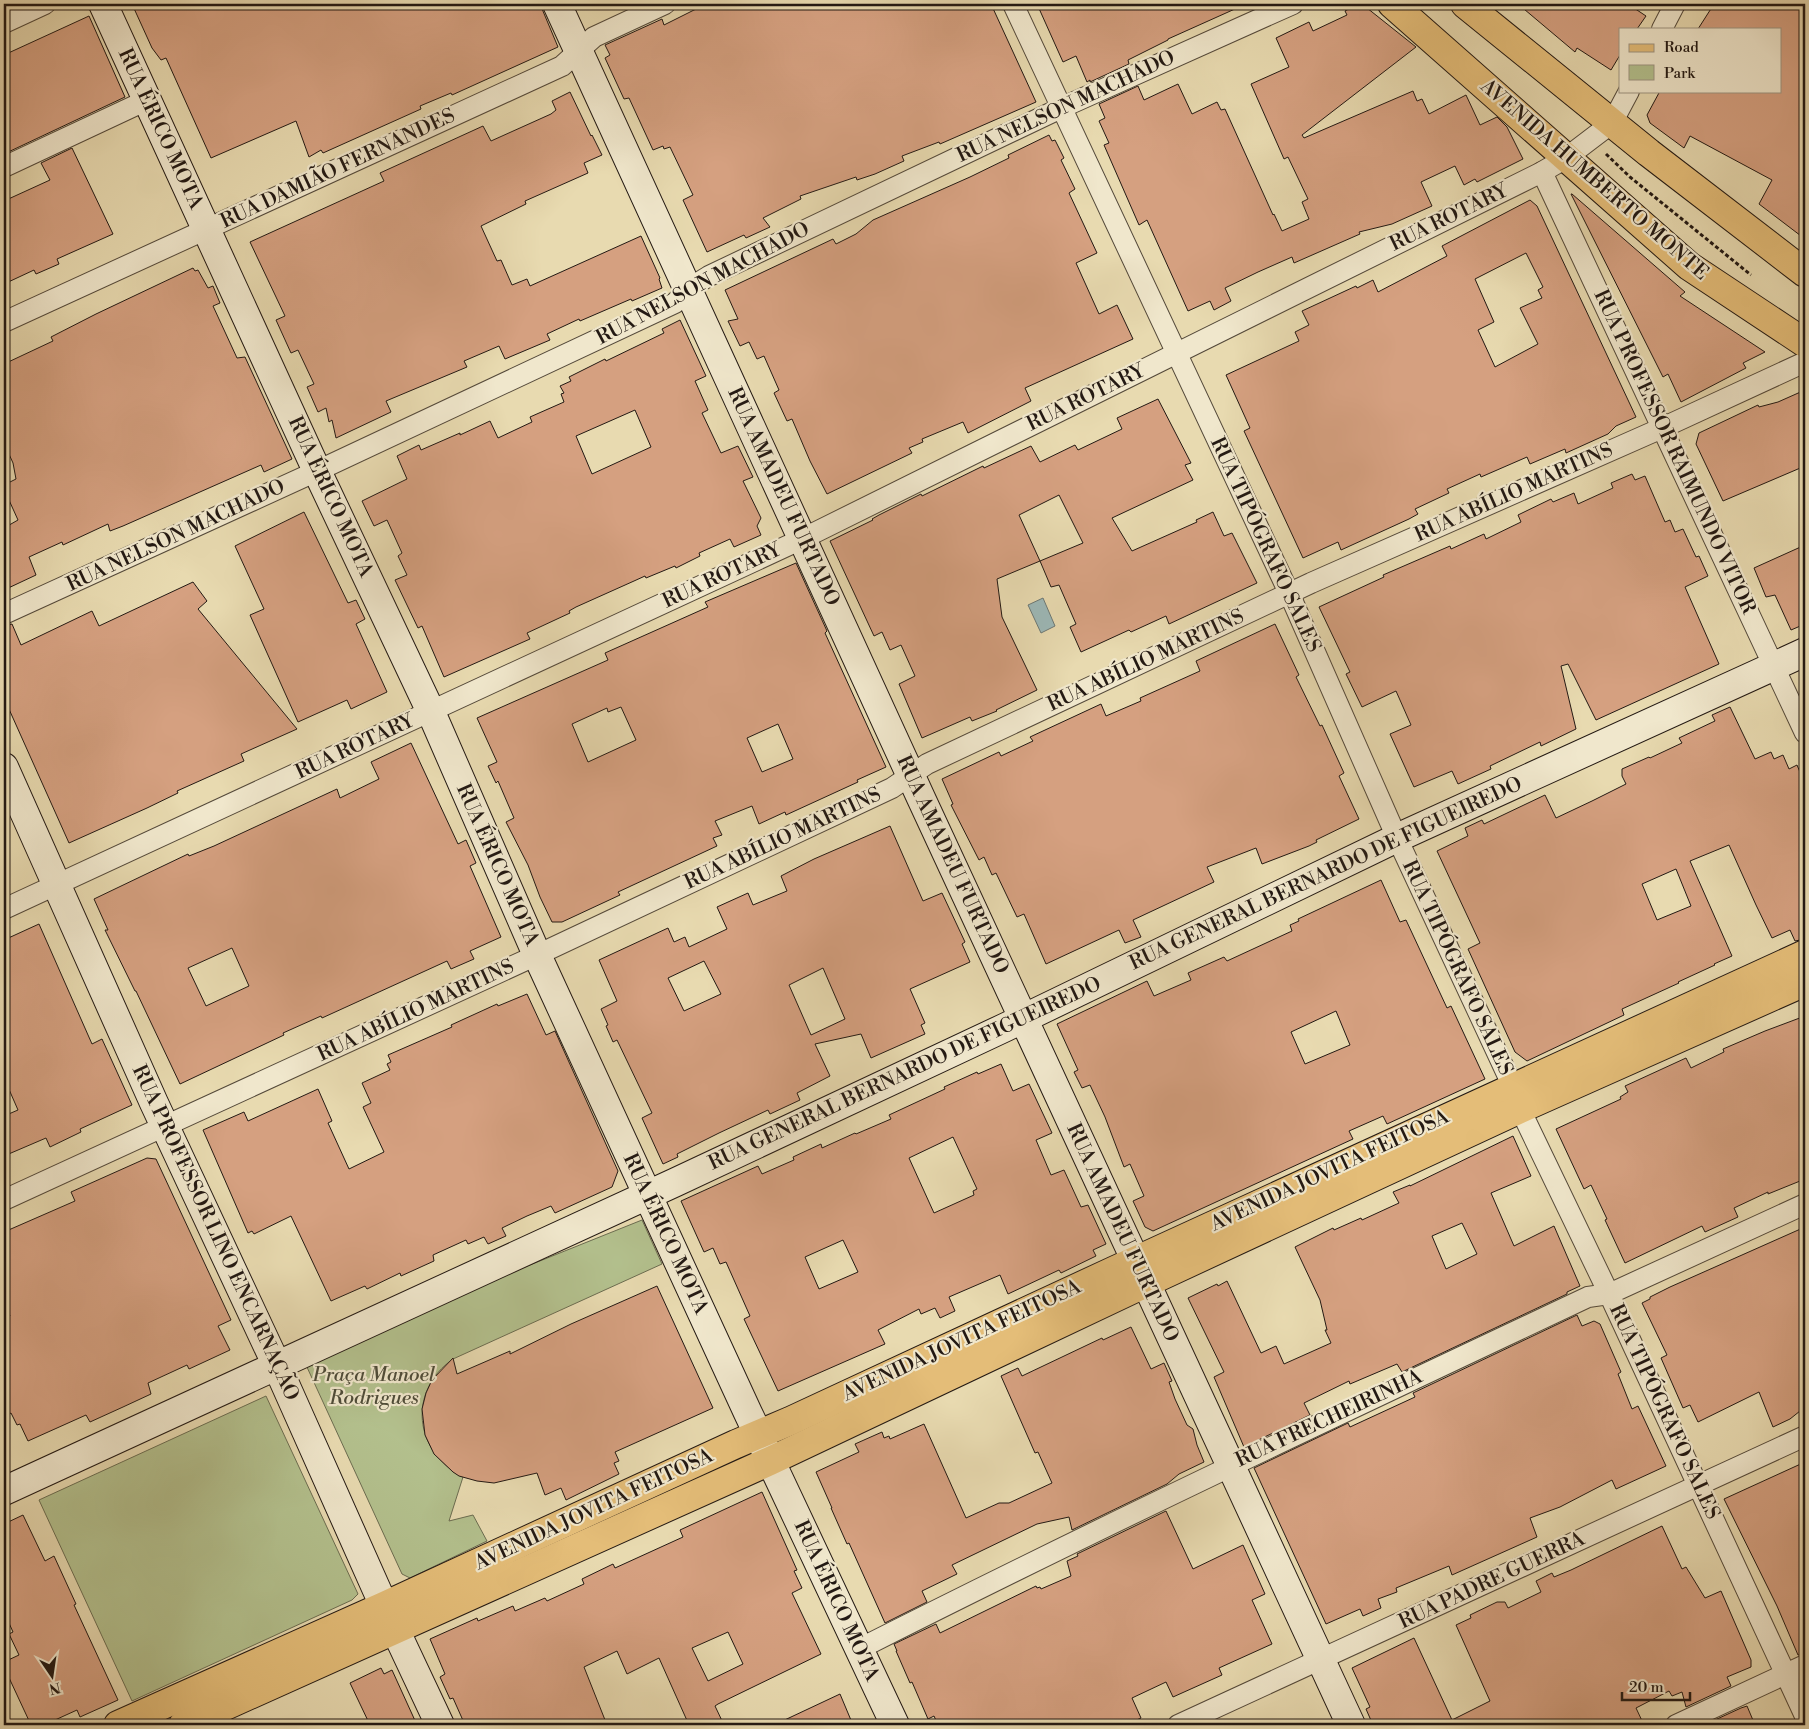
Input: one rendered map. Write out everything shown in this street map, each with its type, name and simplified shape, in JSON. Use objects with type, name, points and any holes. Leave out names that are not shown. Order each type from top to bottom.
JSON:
[{"type":"main road","name":"AVENIDA HUMBERTO MONTE","points":[[1392,4],[1689,266],[1805,343]]},
{"type":"main road","points":[[1465,4],[1612,123],[1805,273]]},
{"type":"main road","name":"AVENIDA JOVITA FEITOSA","points":[[183,1725],[390,1618],[758,1435],[1141,1272],[1516,1098],[1805,954]]},
{"type":"main road","name":"AVENIDA JOVITA FEITOSA","points":[[1516,1098],[1805,982]]},
{"type":"main road","name":"AVENIDA JOVITA FEITOSA","points":[[118,1725],[390,1618],[770,1461],[1141,1272]]},
{"type":"street","points":[[4,23],[45,4]]},
{"type":"street","name":"RUA ÉRICO MOTA","points":[[103,4],[317,471],[431,712],[537,955],[647,1195],[770,1461],[896,1725]]},
{"type":"street","name":"RUA AMADEU FURTADO","points":[[557,4],[1023,1019],[1351,1725]]},
{"type":"street","name":"RUA DAMIÃO FERNANDES","points":[[4,322],[562,66],[594,37],[666,4]]},
{"type":"street","name":"RUA TIPÓGRAFO SALES","points":[[1013,4],[1289,593],[1397,838],[1516,1098],[1805,1716]]},
{"type":"street","name":"RUA NELSON MACHADO","points":[[4,614],[317,471],[675,303],[688,289],[709,276],[1061,108],[1293,4]]},
{"type":"street","points":[[1663,28],[1675,4]]},
{"type":"street","points":[[1612,123],[1628,92]]},
{"type":"street","points":[[4,167],[148,100]]},
{"type":"street","name":"RUA ROTARY","points":[[4,909],[802,539],[1542,172],[1566,158],[1612,123]]},
{"type":"street","name":"RUA PROFESSOR RAIMUNDO VITOR","points":[[1542,172],[1805,732]]},
{"type":"street","name":"RUA ABÍLIO MARTINS","points":[[4,1200],[537,955],[897,786],[910,774],[927,764],[1289,593],[1662,428],[1805,362]]},
{"type":"street","name":"RUA GENERAL BERNARDO DE FIGUEIREDO","points":[[4,1491],[647,1195],[1023,1019],[1397,838],[1805,652]]},
{"type":"street","name":"RUA PROFESSOR LINO ENCARNAÇÃO","points":[[4,767],[440,1725]]},
{"type":"street","name":"RUA FRECHEIRINHA","points":[[859,1650],[1007,1574],[1588,1296],[1609,1294],[1805,1204]]},
{"type":"street","name":"RUA PADRE GUERRA","points":[[1178,1725],[1805,1436]]},
{"type":"street","points":[[1676,1725],[1805,1665]]},
{"type":"path","name":"AVENIDA HUMBERTO MONTE","points":[[1590,140],[1630,176],[1753,277]]},
{"type":"path","points":[[1625,182],[1635,170]]},
{"type":"green space","name":"Praça Manoel Rodrigues","points":[[642,1220],[662,1264],[453,1359],[438,1372],[428,1387],[423,1404],[422,1421],[426,1437],[434,1453],[447,1466],[463,1477],[449,1521],[473,1515],[487,1541],[410,1578],[402,1574],[306,1365],[490,1281]]},
{"type":"green space","points":[[266,1396],[358,1594],[352,1600],[132,1701],[39,1500]]},
{"type":"water","points":[[1043,598],[1055,626],[1041,633],[1028,605]]},
{"type":"building","points":[[132,4],[540,4],[558,47],[452,95],[451,93],[420,106],[421,109],[323,153],[321,150],[309,157],[296,121],[211,158],[166,58],[161,60],[152,48]]},
{"type":"building","points":[[694,4],[991,4],[1036,102],[940,144],[939,142],[902,156],[904,161],[875,174],[857,180],[856,177],[800,196],[801,199],[763,218],[770,227],[746,238],[744,235],[707,252],[683,200],[693,195],[670,147],[664,149],[663,146],[653,150],[629,98],[624,99],[605,58],[610,55],[605,45],[662,19],[664,25],[696,9]]},
{"type":"building","points":[[1037,4],[1246,4],[1168,39],[1128,60],[1129,64],[1087,82],[1076,56],[1063,62]]},
{"type":"building","points":[[1358,4],[1362,4],[1416,47],[1302,135],[1304,138],[1413,91],[1417,101],[1422,99],[1429,114],[1466,95],[1480,125],[1497,117],[1507,127],[1523,159],[1477,182],[1475,179],[1464,185],[1455,166],[1421,182],[1432,206],[1392,224],[1359,232],[1360,234],[1294,263],[1292,257],[1258,272],[1225,288],[1231,301],[1214,310],[1210,301],[1188,311],[1147,220],[1139,225],[1104,145],[1109,143],[1099,121],[1105,118],[1099,104],[1138,86],[1144,100],[1178,84],[1192,114],[1217,102],[1221,110],[1225,109],[1282,231],[1309,219],[1302,202],[1308,199],[1288,157],[1284,159],[1251,84],[1289,67],[1276,38],[1309,22],[1313,31],[1347,15],[1345,11]]},
{"type":"building","points":[[1518,4],[1628,4],[1646,16],[1638,28],[1619,28],[1619,57],[1611,70],[1577,48],[1575,52]]},
{"type":"building","points":[[1714,4],[1805,4],[1805,239],[1759,204],[1772,180],[1690,136],[1684,148],[1650,123],[1647,115],[1659,92],[1782,92],[1782,28],[1699,28]]},
{"type":"building","points":[[89,16],[125,97],[4,154],[4,55]]},
{"type":"building","points":[[570,92],[602,155],[584,163],[588,173],[525,201],[526,204],[481,226],[497,261],[501,260],[512,285],[527,279],[530,286],[641,236],[660,278],[662,288],[580,321],[579,319],[547,334],[550,340],[505,359],[499,346],[464,361],[467,367],[386,401],[391,412],[336,438],[332,420],[329,422],[326,408],[318,412],[307,387],[314,384],[298,350],[291,353],[276,320],[285,316],[250,242],[384,181],[380,173],[483,126],[491,141],[551,114],[556,110],[552,101]]},
{"type":"building","points":[[1049,135],[1052,141],[1055,140],[1064,158],[1061,160],[1075,189],[1069,193],[1097,253],[1076,263],[1099,314],[1117,305],[1133,339],[1025,388],[1031,401],[968,433],[963,422],[922,439],[923,442],[909,448],[912,453],[827,494],[792,419],[787,421],[774,393],[779,390],[764,356],[757,359],[749,342],[740,346],[728,321],[738,319],[725,290],[833,239],[836,244],[856,234],[873,220],[970,177],[1009,158],[1008,155]]},
{"type":"building","points":[[72,148],[113,234],[57,259],[59,264],[36,274],[34,270],[4,284],[4,201],[50,180],[41,163]]},
{"type":"building","points":[[1571,194],[1685,292],[1680,296],[1765,352],[1743,363],[1746,368],[1681,402],[1668,374],[1663,377]]},
{"type":"building","points":[[1530,200],[1537,206],[1636,417],[1616,426],[1608,434],[1566,453],[1565,449],[1530,464],[1527,457],[1481,477],[1480,474],[1447,489],[1449,493],[1415,509],[1418,514],[1409,519],[1341,550],[1338,542],[1303,558],[1244,431],[1250,428],[1226,375],[1299,341],[1295,332],[1309,325],[1302,311],[1373,280],[1378,292],[1447,256],[1442,246]],"holes":[[[1526,253],[1543,287],[1538,290],[1542,298],[1520,308],[1538,344],[1495,367],[1478,330],[1494,322],[1475,279]]]},
{"type":"building","points":[[193,268],[195,271],[198,270],[208,288],[213,286],[220,303],[213,306],[237,358],[245,357],[292,459],[264,472],[261,465],[123,526],[110,531],[108,524],[63,545],[62,542],[29,557],[36,575],[4,590],[4,528],[18,520],[4,489],[4,485],[16,479],[13,463],[4,443],[4,364],[53,341],[51,337],[96,314]]},
{"type":"building","points":[[680,320],[706,376],[695,381],[708,410],[702,413],[721,453],[738,446],[753,477],[743,481],[761,518],[757,526],[761,535],[734,547],[730,539],[699,553],[700,556],[676,568],[675,566],[646,578],[645,576],[576,607],[569,611],[570,613],[527,633],[530,639],[444,677],[422,626],[418,628],[395,580],[407,575],[398,556],[402,553],[387,520],[374,526],[362,501],[407,479],[397,456],[419,445],[421,450],[490,421],[498,438],[532,422],[530,417],[564,402],[561,394],[564,393],[560,386],[571,381],[569,377],[664,333],[662,329]],"holes":[[[635,410],[651,447],[592,474],[576,436]]]},
{"type":"building","points":[[1805,390],[1805,466],[1723,501],[1696,444],[1699,433],[1758,405],[1759,407],[1778,402]]},
{"type":"building","points":[[1158,399],[1191,463],[1185,465],[1193,480],[1112,518],[1132,551],[1197,522],[1196,520],[1213,512],[1224,536],[1232,533],[1257,583],[1169,624],[1166,616],[1131,632],[1129,630],[1081,652],[1070,627],[1076,624],[1059,585],[1051,587],[1040,561],[997,579],[1002,617],[1037,690],[997,711],[972,721],[970,717],[922,738],[899,684],[915,676],[901,645],[890,650],[882,632],[874,636],[830,541],[921,494],[922,496],[983,466],[984,468],[1031,446],[1040,462],[1075,445],[1078,450],[1122,429],[1117,418]],"holes":[[[1059,495],[1083,543],[1040,561],[1019,515]]]},
{"type":"building","points":[[1632,474],[1635,480],[1645,476],[1665,522],[1670,520],[1675,532],[1683,529],[1696,557],[1699,556],[1708,576],[1685,587],[1719,664],[1596,720],[1568,664],[1561,666],[1576,729],[1541,746],[1540,742],[1490,766],[1491,769],[1458,784],[1452,771],[1414,787],[1390,734],[1411,725],[1396,691],[1362,707],[1346,674],[1350,672],[1319,607],[1384,577],[1383,575],[1450,546],[1451,549],[1484,534],[1486,539],[1521,522],[1518,515],[1551,499],[1553,502],[1574,493],[1578,504],[1613,488],[1611,483]]},
{"type":"building","points":[[304,512],[348,603],[356,600],[365,619],[356,624],[387,692],[351,709],[347,700],[298,722],[250,615],[264,609],[235,546]]},
{"type":"building","points":[[1805,545],[1805,624],[1791,630],[1775,595],[1766,597],[1754,568]]},
{"type":"building","points":[[796,563],[827,631],[825,633],[886,767],[786,815],[785,812],[759,824],[752,806],[715,821],[722,835],[713,838],[717,846],[618,892],[620,895],[562,922],[552,922],[528,865],[506,822],[514,818],[498,781],[496,783],[488,766],[497,762],[477,718],[608,660],[605,653],[708,607],[705,602]],"holes":[[[621,707],[636,740],[588,762],[572,724],[607,708],[608,712]],[[778,724],[793,759],[762,772],[747,738]]]},
{"type":"building","points":[[193,582],[207,601],[198,609],[297,729],[241,754],[244,761],[69,843],[4,698],[4,626],[12,624],[21,645],[92,611],[99,626]]},
{"type":"building","points":[[1275,624],[1299,675],[1296,677],[1320,726],[1322,725],[1344,773],[1339,776],[1359,819],[1316,840],[1317,842],[1309,846],[1262,864],[1256,848],[1207,867],[1214,882],[1133,920],[1141,937],[1125,943],[1119,930],[1046,964],[1024,914],[1017,917],[996,873],[992,875],[984,857],[979,860],[951,805],[953,804],[942,779],[999,752],[1001,756],[1033,741],[1030,737],[1101,704],[1106,716],[1141,701],[1140,698],[1200,671],[1196,661]]},
{"type":"building","points":[[1730,707],[1755,759],[1771,752],[1774,759],[1783,755],[1789,769],[1797,765],[1805,784],[1805,939],[1795,941],[1790,930],[1772,938],[1729,845],[1690,861],[1732,956],[1622,1009],[1624,1015],[1527,1061],[1515,1052],[1468,949],[1480,943],[1437,851],[1468,836],[1465,828],[1482,820],[1484,824],[1545,795],[1556,818],[1592,801],[1626,784],[1622,776],[1622,769],[1682,743],[1679,738],[1715,721],[1712,715]],"holes":[[[1676,869],[1691,906],[1657,920],[1642,884]]]},
{"type":"building","points":[[411,743],[458,844],[466,840],[476,863],[470,866],[501,937],[470,951],[474,959],[451,969],[447,961],[322,1018],[321,1016],[283,1033],[284,1035],[180,1084],[105,930],[108,930],[94,899],[188,854],[189,856],[214,846],[337,789],[340,798],[379,779],[371,762]],"holes":[[[232,948],[249,986],[206,1006],[188,968]]]},
{"type":"building","points":[[890,826],[923,901],[942,893],[965,942],[962,944],[970,962],[910,989],[925,1023],[921,1025],[925,1034],[871,1058],[861,1034],[815,1044],[830,1076],[797,1093],[800,1100],[770,1114],[768,1110],[677,1154],[678,1157],[663,1164],[642,1118],[652,1113],[617,1040],[613,1042],[606,1026],[608,1025],[601,1009],[617,1001],[599,960],[668,928],[674,942],[685,937],[689,947],[727,929],[717,907],[748,893],[753,905],[787,891],[781,876],[814,859]],"holes":[[[704,961],[721,994],[684,1011],[668,978]],[[823,968],[845,1019],[811,1035],[789,985]]]},
{"type":"building","points":[[1381,880],[1400,922],[1406,920],[1447,1008],[1451,1006],[1485,1079],[1387,1124],[1383,1116],[1349,1131],[1353,1139],[1153,1231],[1145,1227],[1133,1201],[1144,1196],[1130,1164],[1124,1167],[1105,1117],[1090,1085],[1082,1088],[1074,1072],[1078,1070],[1057,1024],[1147,981],[1154,996],[1191,980],[1188,973],[1224,957],[1227,961],[1292,931],[1290,925],[1299,921],[1298,919]],"holes":[[[1336,1011],[1350,1045],[1305,1064],[1291,1032]]]},
{"type":"building","points":[[39,924],[92,1044],[102,1039],[132,1105],[80,1129],[81,1132],[50,1147],[46,1138],[4,1156],[4,1116],[18,1110],[4,1078],[4,940]]},
{"type":"building","points":[[527,994],[546,1035],[555,1031],[618,1171],[612,1187],[555,1213],[551,1206],[527,1216],[502,1228],[506,1236],[488,1244],[484,1237],[468,1244],[466,1240],[433,1255],[434,1261],[401,1276],[400,1273],[367,1289],[365,1286],[331,1301],[291,1216],[254,1234],[252,1231],[248,1233],[203,1130],[244,1112],[248,1121],[318,1089],[332,1121],[328,1123],[349,1169],[384,1152],[363,1107],[371,1103],[362,1083],[390,1070],[387,1064],[391,1062],[388,1055],[452,1027],[451,1025],[497,1004],[498,1006]]},
{"type":"building","points":[[1805,1016],[1805,1179],[1768,1194],[1768,1192],[1734,1208],[1738,1217],[1705,1232],[1702,1226],[1625,1263],[1591,1185],[1584,1189],[1556,1129],[1621,1099],[1620,1097],[1628,1092],[1625,1086],[1686,1058],[1691,1068],[1724,1052],[1723,1049]]},
{"type":"building","points":[[1001,1064],[1013,1091],[1029,1084],[1052,1133],[1036,1140],[1051,1175],[1064,1170],[1081,1207],[1088,1205],[1106,1244],[1093,1250],[1096,1256],[1061,1273],[1059,1270],[1008,1294],[1000,1275],[949,1297],[955,1311],[940,1318],[935,1308],[921,1314],[919,1309],[878,1330],[885,1344],[778,1391],[744,1319],[750,1316],[726,1262],[720,1264],[713,1248],[704,1252],[681,1201],[758,1166],[762,1174],[794,1160],[793,1157],[821,1144],[822,1148],[856,1134],[891,1119],[889,1115],[945,1089],[944,1087],[977,1072],[978,1074]],"holes":[[[953,1137],[977,1189],[973,1191],[974,1195],[934,1213],[909,1158]],[[843,1240],[858,1272],[819,1289],[805,1257]]]},
{"type":"building","points":[[1513,1136],[1531,1176],[1491,1193],[1514,1246],[1554,1226],[1580,1286],[1567,1292],[1567,1294],[1402,1372],[1397,1364],[1350,1384],[1349,1381],[1304,1403],[1310,1415],[1244,1447],[1214,1377],[1224,1372],[1188,1298],[1227,1281],[1261,1353],[1276,1346],[1284,1364],[1331,1343],[1325,1330],[1327,1330],[1320,1300],[1295,1247],[1333,1228],[1334,1230],[1361,1218],[1362,1220],[1399,1203],[1393,1192],[1410,1186]],"holes":[[[1462,1223],[1477,1254],[1446,1269],[1432,1236]]]},
{"type":"building","points":[[147,1158],[156,1159],[231,1320],[218,1326],[230,1350],[189,1369],[187,1365],[148,1383],[151,1394],[90,1422],[86,1415],[28,1441],[20,1424],[17,1425],[11,1413],[4,1417],[4,1319],[10,1316],[4,1302],[4,1232],[75,1201],[71,1192]]},
{"type":"building","points":[[1805,1227],[1805,1407],[1790,1419],[1773,1427],[1759,1392],[1698,1422],[1690,1405],[1683,1408],[1661,1358],[1667,1355],[1642,1303],[1670,1287]]},
{"type":"building","points":[[657,1286],[713,1408],[615,1452],[619,1461],[614,1463],[619,1474],[566,1500],[561,1488],[545,1495],[537,1473],[494,1483],[477,1481],[459,1476],[434,1454],[425,1435],[422,1409],[432,1380],[453,1358],[457,1374],[510,1351],[510,1354],[571,1324]]},
{"type":"building","points":[[1577,1315],[1582,1326],[1594,1321],[1600,1324],[1621,1372],[1618,1374],[1632,1409],[1638,1406],[1666,1466],[1616,1489],[1612,1480],[1560,1507],[1530,1518],[1537,1537],[1452,1575],[1449,1566],[1396,1588],[1397,1592],[1378,1599],[1381,1608],[1363,1616],[1360,1609],[1326,1624],[1254,1468],[1348,1423],[1350,1427],[1415,1397],[1413,1393]]},
{"type":"building","points":[[1131,1327],[1151,1369],[1164,1363],[1172,1381],[1169,1382],[1175,1399],[1187,1425],[1193,1429],[1204,1462],[1179,1474],[1167,1484],[1072,1530],[1069,1517],[1037,1524],[952,1565],[957,1574],[922,1591],[927,1602],[885,1623],[849,1543],[847,1544],[816,1472],[859,1452],[855,1444],[882,1432],[884,1438],[889,1436],[890,1439],[924,1424],[966,1518],[999,1503],[1009,1503],[1052,1483],[1038,1452],[1035,1453],[1001,1376],[1018,1368],[1022,1376],[1102,1338],[1103,1340]]},
{"type":"building","points":[[1805,1462],[1805,1653],[1798,1655],[1777,1606],[1724,1499]]},
{"type":"building","points":[[762,1492],[797,1570],[794,1571],[802,1588],[792,1593],[821,1654],[715,1706],[724,1725],[689,1725],[659,1658],[627,1674],[617,1651],[584,1667],[607,1725],[465,1725],[453,1698],[450,1699],[440,1677],[445,1674],[430,1639],[477,1618],[478,1621],[513,1606],[515,1611],[545,1598],[547,1601],[584,1584],[582,1579],[613,1564],[615,1568],[683,1537],[680,1530]],"holes":[[[728,1632],[743,1664],[708,1681],[692,1648]]]},
{"type":"building","points":[[1166,1511],[1193,1569],[1243,1545],[1265,1594],[1252,1600],[1272,1644],[1219,1668],[1222,1675],[1173,1697],[1166,1682],[1132,1698],[1141,1718],[1126,1725],[938,1725],[934,1716],[928,1719],[912,1682],[910,1683],[894,1644],[936,1624],[940,1633],[1036,1586],[1041,1589],[1071,1576],[1067,1561],[1078,1556],[1077,1554]]},
{"type":"building","points":[[23,1515],[45,1561],[54,1556],[76,1604],[74,1605],[118,1700],[80,1717],[77,1710],[44,1725],[31,1725],[4,1667],[4,1662],[19,1655],[9,1634],[13,1632],[4,1612],[4,1524]]},
{"type":"building","points":[[1662,1526],[1682,1569],[1686,1567],[1705,1598],[1721,1591],[1751,1660],[1751,1667],[1727,1677],[1731,1686],[1686,1707],[1682,1692],[1672,1696],[1669,1691],[1636,1708],[1644,1725],[1373,1725],[1366,1709],[1370,1707],[1352,1668],[1414,1638],[1452,1720],[1490,1701],[1456,1625],[1471,1618],[1470,1615],[1497,1602],[1505,1602],[1508,1608],[1541,1592],[1536,1581],[1552,1573],[1554,1577],[1571,1570]]},
{"type":"building","points":[[381,1668],[384,1674],[392,1670],[417,1725],[370,1725],[350,1683]]},
{"type":"building","points":[[840,1694],[853,1725],[774,1725]]},
{"type":"building","points":[[1747,1706],[1755,1725],[1704,1725],[1741,1708]]}]
